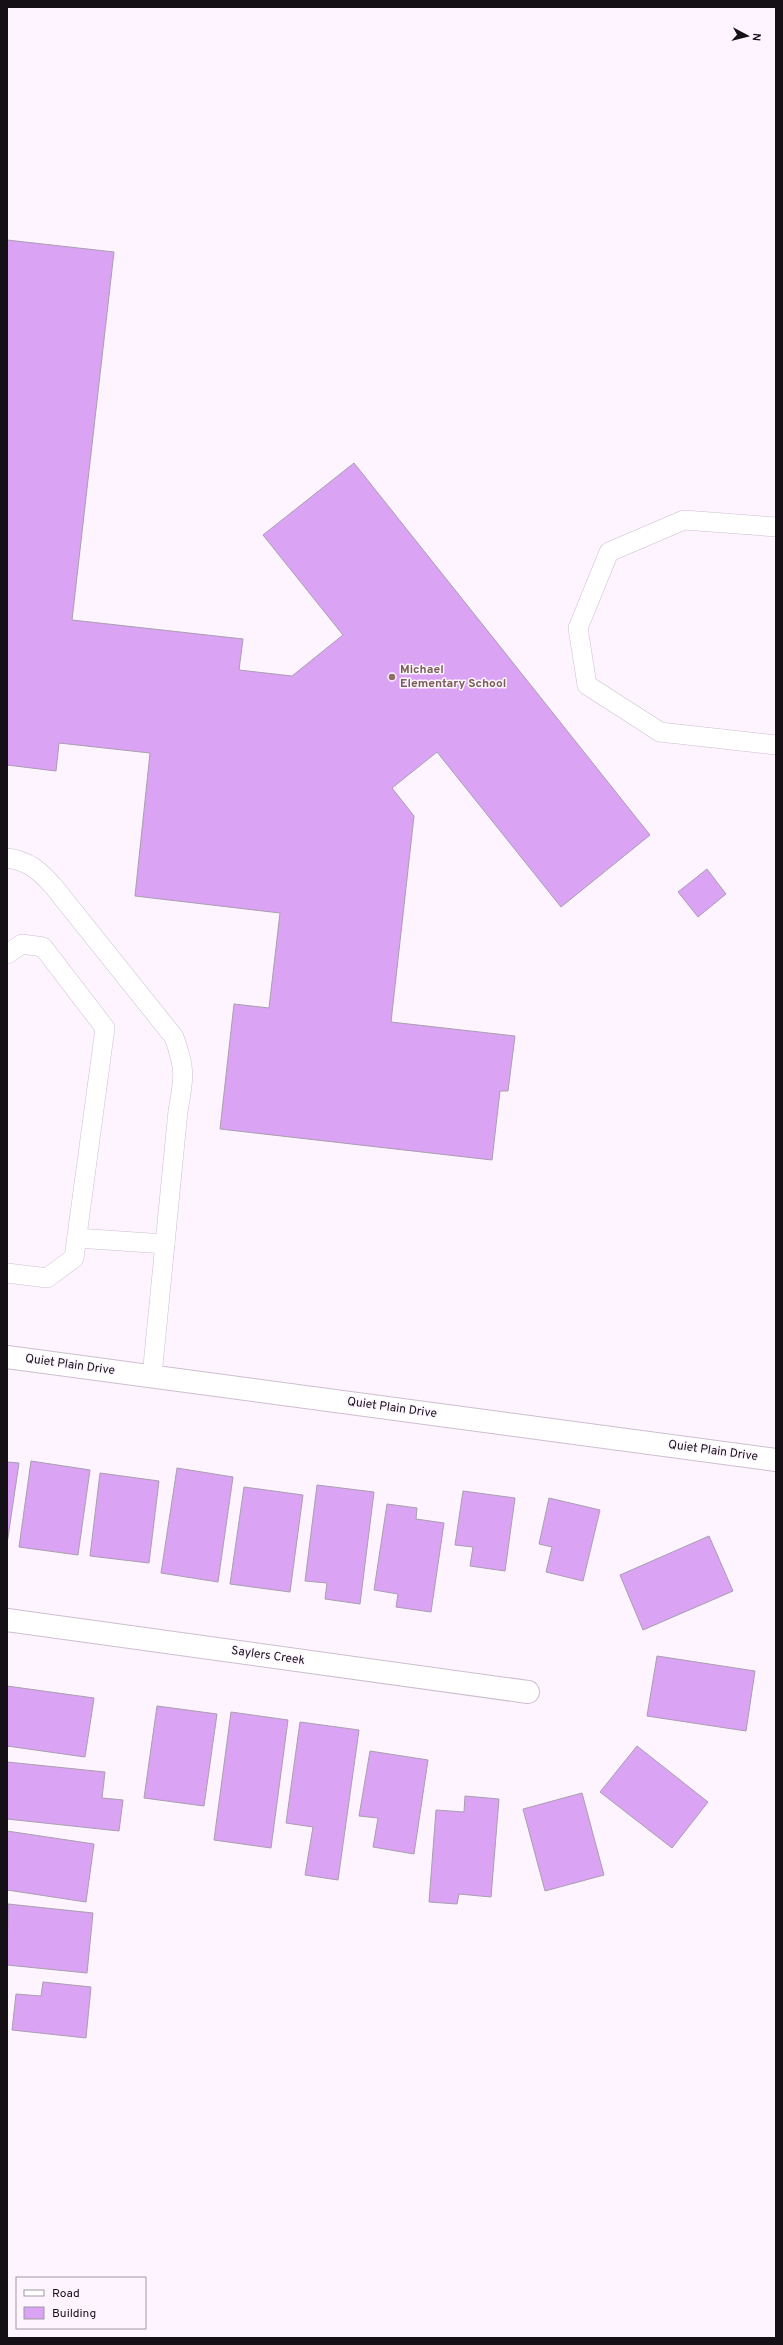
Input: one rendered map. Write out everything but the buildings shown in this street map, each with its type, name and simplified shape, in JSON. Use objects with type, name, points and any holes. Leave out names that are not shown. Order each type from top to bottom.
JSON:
[{"type":"street","name":"Quiet Plain Drive","points":[[7,1357],[776,1460]]},
{"type":"street","name":"Saylers Creek","points":[[7,1620],[528,1692]]},
{"type":"lane","points":[[776,527],[684,520],[609,552],[578,628],[587,685],[660,732],[776,745]]},
{"type":"lane","points":[[7,858],[22,860],[42,873],[174,1037],[181,1057],[184,1076],[178,1111],[152,1376]]},
{"type":"lane","points":[[7,954],[22,944],[43,947],[105,1028],[74,1258],[47,1278],[7,1273]]},
{"type":"lane","points":[[77,1238],[165,1244]]},
{"type":"place","name":"Michael Elementary School","points":[[392,677]]}]
